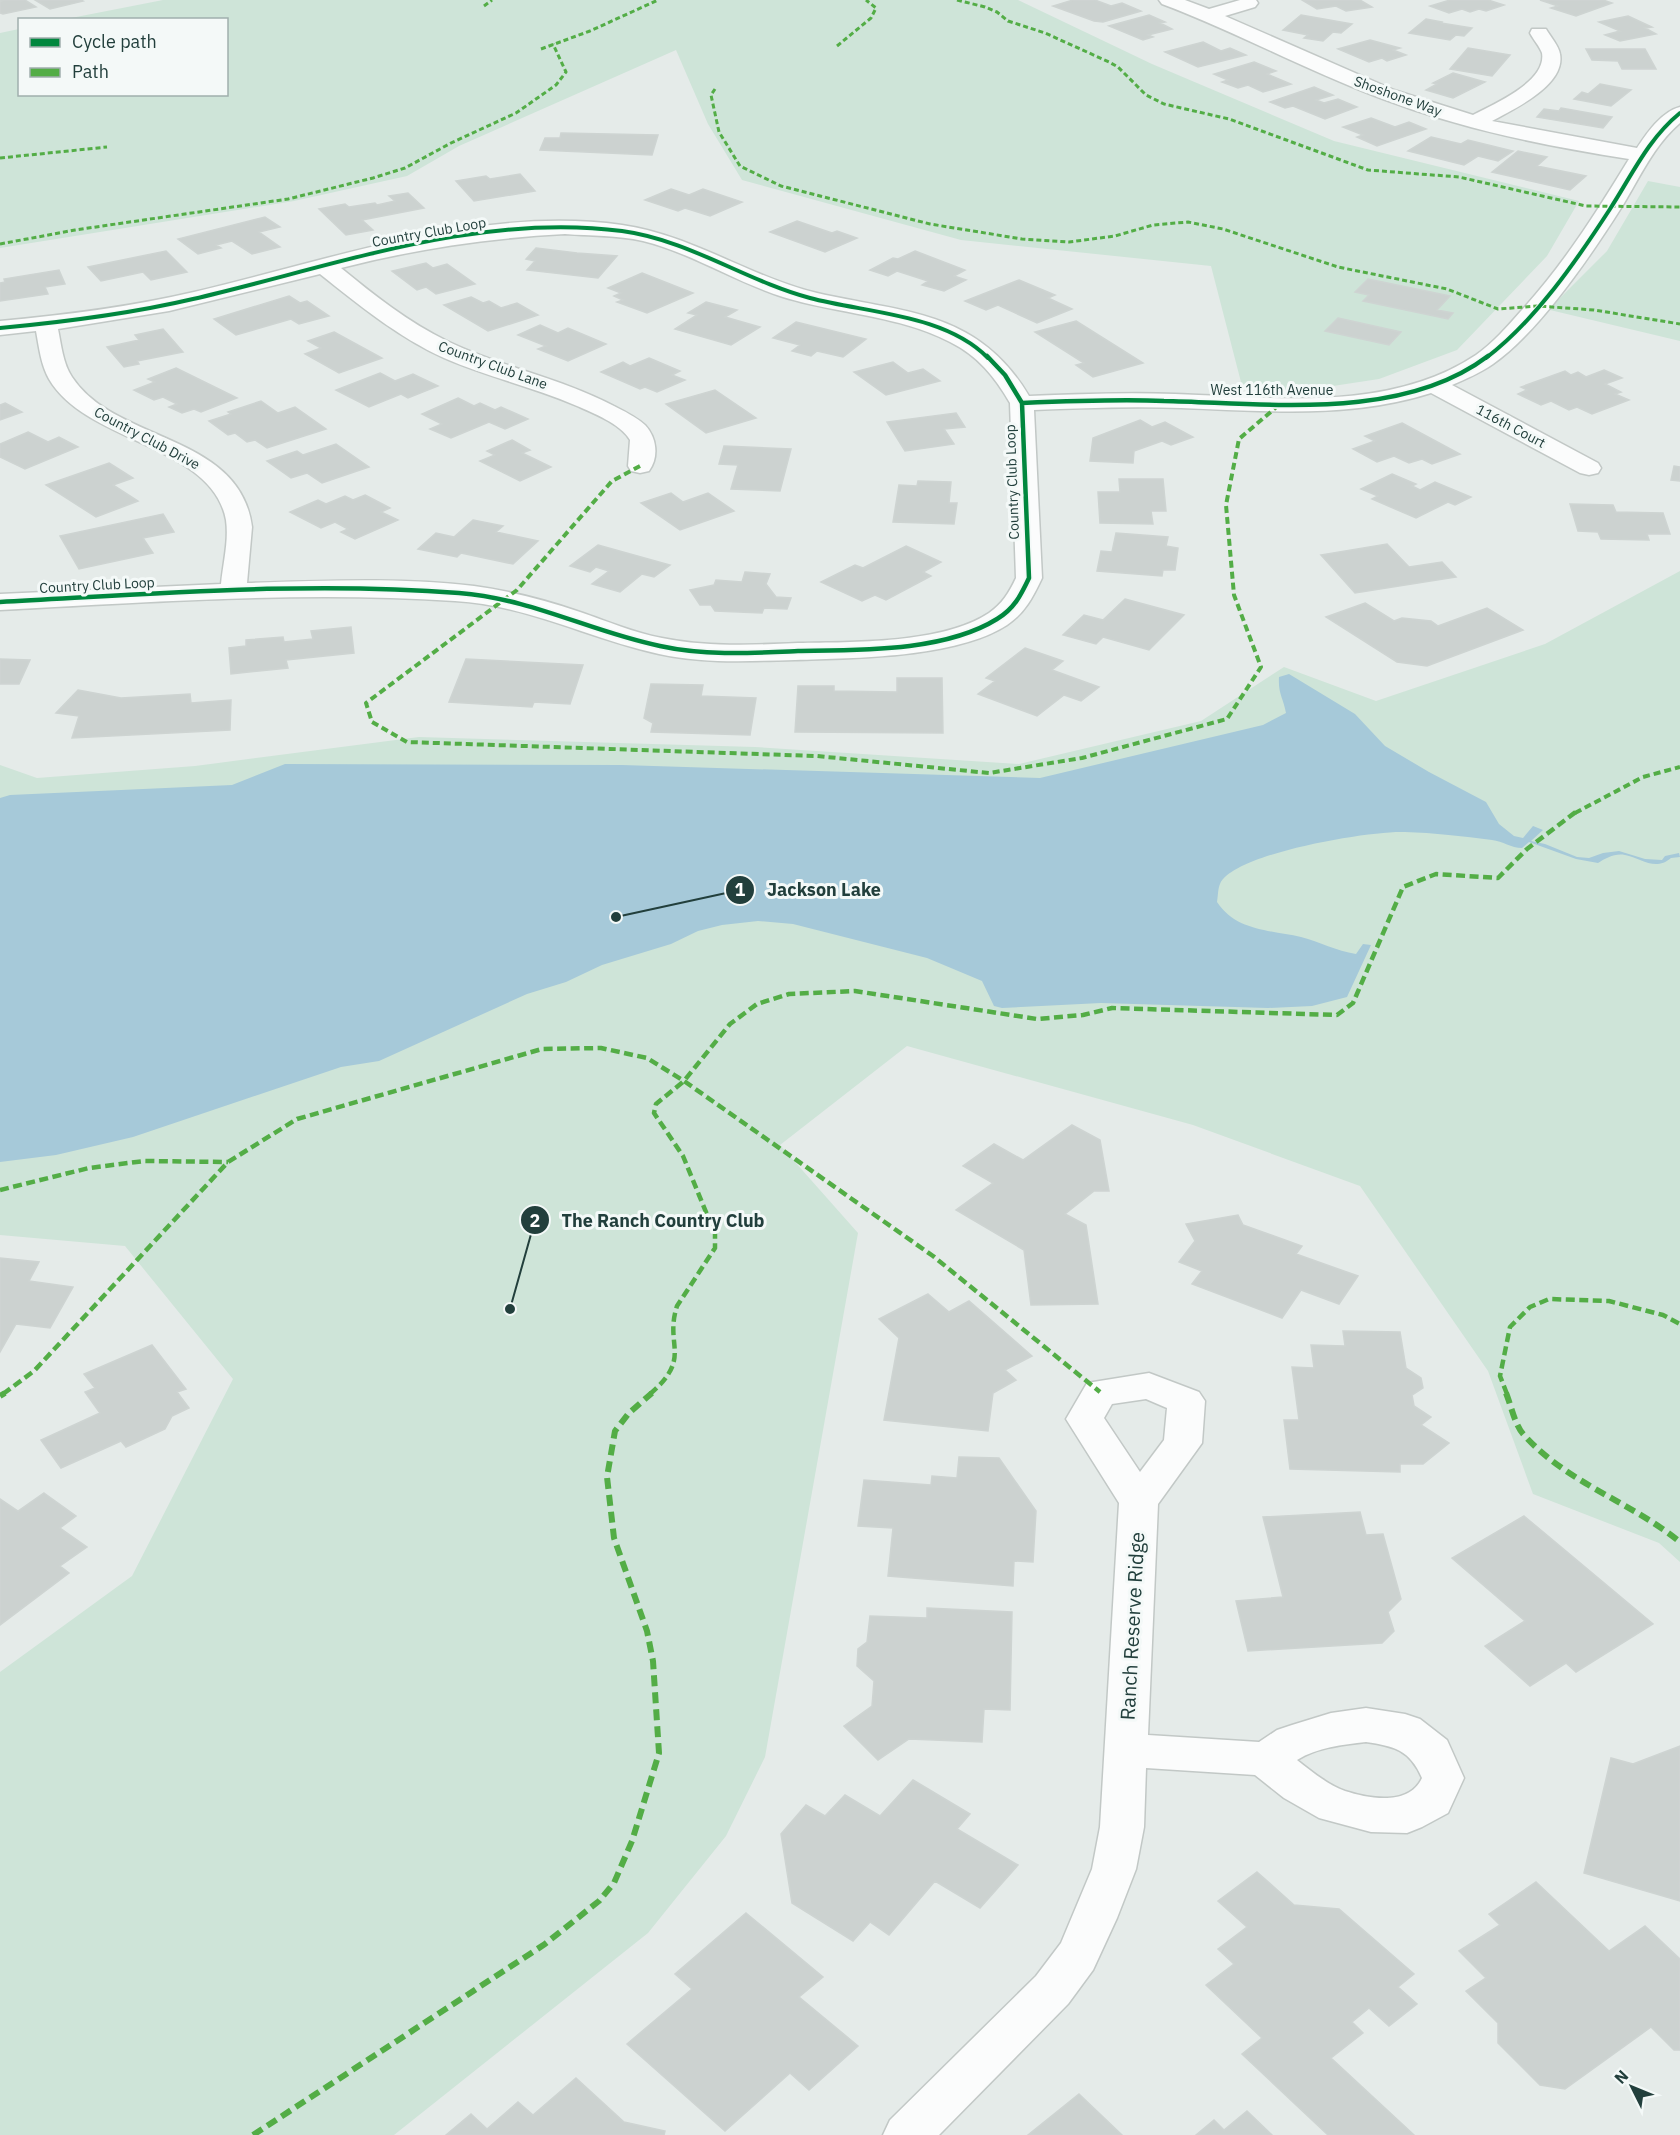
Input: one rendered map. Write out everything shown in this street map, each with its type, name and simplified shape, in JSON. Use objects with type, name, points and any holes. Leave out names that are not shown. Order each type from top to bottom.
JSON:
[{"type":"street","name":"Shoshone Way","points":[[1168,0],[1208,15],[1386,93],[1475,122],[1562,142],[1640,155]]},
{"type":"street","points":[[1208,15],[1249,3]]},
{"type":"street","points":[[1475,122],[1528,91],[1548,73],[1551,52],[1539,33]]},
{"type":"street","name":"West 116th Avenue","points":[[1022,403],[1134,400],[1307,404],[1370,399],[1400,394],[1432,384],[1475,365],[1487,357],[1538,306],[1578,258],[1652,138],[1680,113]]},
{"type":"street","name":"Country Club Loop","points":[[0,328],[46,324],[167,305],[424,243],[510,230],[577,228],[643,235],[675,244],[782,290],[821,300],[907,316],[940,328],[990,357],[1015,388],[1022,403],[1028,517],[1027,587],[1012,608],[999,618],[960,635],[939,641],[873,649],[729,653],[675,649],[640,641],[568,617],[513,602],[462,593],[232,591],[0,602]]},
{"type":"street","name":"Country Club Lane","points":[[324,266],[391,318],[424,339],[485,366],[572,394],[629,424],[642,437],[644,444],[640,466]]},
{"type":"street","name":"Country Club Drive","points":[[46,324],[57,372],[70,393],[98,414],[194,462],[216,478],[228,492],[238,515],[239,533],[232,591]]},
{"type":"street","name":"116th Court","points":[[1432,384],[1589,468]]},
{"type":"street","name":"Ranch Reserve Ridge","points":[[907,2135],[1052,1990],[1077,1956],[1114,1869],[1122,1827],[1138,1503]]},
{"type":"street","points":[[1126,1750],[1265,1759]]},
{"type":"green space","points":[[163,0],[1018,0],[1152,64],[1334,141],[1579,201],[1547,256],[1457,350],[1379,379],[1300,391],[1242,386],[1211,266],[961,240],[742,180],[708,124],[676,50],[459,146],[407,176],[294,201],[0,248],[0,33],[18,29],[18,96],[228,96],[228,18],[71,18]]},
{"type":"green space","points":[[1648,181],[1680,187],[1680,341],[1550,310],[1607,251]]},
{"type":"green space","points":[[1680,571],[1680,1562],[1659,1543],[1533,1494],[1488,1371],[1360,1186],[1193,1125],[907,1046],[780,1145],[858,1233],[765,1757],[726,1836],[648,1933],[394,2135],[0,2135],[0,1672],[132,1576],[233,1379],[125,1246],[0,1235],[0,765],[37,778],[195,766],[419,737],[755,747],[1019,764],[1201,721],[1284,667],[1376,701],[1545,644]]},
{"type":"water","points":[[1289,674],[1355,714],[1385,746],[1486,802],[1499,824],[1514,836],[1523,838],[1533,826],[1543,830],[1531,841],[1577,857],[1589,858],[1619,851],[1645,859],[1662,860],[1665,856],[1679,853],[1680,857],[1654,864],[1618,855],[1598,863],[1576,859],[1529,842],[1522,848],[1518,848],[1492,840],[1388,832],[1336,839],[1276,853],[1230,873],[1219,886],[1217,902],[1234,919],[1254,928],[1301,937],[1349,953],[1356,954],[1363,944],[1371,945],[1347,997],[1312,1006],[1268,1008],[1101,1003],[1002,1008],[994,1006],[982,981],[927,958],[793,924],[758,921],[722,925],[698,931],[671,944],[602,965],[566,982],[527,994],[379,1061],[341,1067],[133,1137],[56,1155],[0,1162],[0,798],[10,795],[232,785],[285,764],[622,765],[1040,778],[1263,725],[1286,713],[1280,692],[1279,677]]},
{"type":"building","points":[[0,0],[25,0],[36,7],[3,14],[0,13],[0,2],[2,1]]},
{"type":"building","points":[[35,0],[81,0],[83,1],[50,9]]},
{"type":"building","points":[[1073,0],[1095,0],[1111,6],[1122,3],[1141,11],[1103,22],[1053,6]]},
{"type":"building","points":[[1302,0],[1360,0],[1372,7],[1346,11],[1336,6],[1317,9]]},
{"type":"building","points":[[1450,0],[1488,0],[1504,5],[1486,11],[1479,9],[1470,12],[1462,9],[1449,13],[1430,6]]},
{"type":"building","points":[[1540,0],[1603,0],[1612,3],[1576,16],[1551,8],[1558,6]]},
{"type":"building","points":[[1149,15],[1165,22],[1160,23],[1172,29],[1148,35],[1153,37],[1143,40],[1109,26]]},
{"type":"building","points":[[1301,15],[1352,24],[1341,33],[1333,32],[1323,41],[1304,38],[1308,35],[1283,30]]},
{"type":"building","points":[[1628,16],[1652,27],[1645,28],[1656,34],[1620,41],[1605,35],[1620,31],[1599,22]]},
{"type":"building","points":[[1426,19],[1472,28],[1464,36],[1456,35],[1450,40],[1409,33]]},
{"type":"building","points":[[1370,40],[1400,48],[1393,50],[1406,55],[1387,61],[1382,58],[1369,62],[1338,49]]},
{"type":"building","points":[[1203,42],[1221,51],[1230,48],[1246,55],[1198,67],[1165,52]]},
{"type":"building","points":[[1468,48],[1510,55],[1492,76],[1450,69]]},
{"type":"building","points":[[1586,49],[1645,49],[1656,69],[1622,69],[1618,61],[1592,60]]},
{"type":"building","points":[[1254,62],[1276,71],[1267,74],[1291,84],[1263,92],[1248,85],[1238,88],[1222,82],[1228,80],[1214,74]]},
{"type":"building","points":[[1453,73],[1485,82],[1453,98],[1426,90],[1437,84],[1433,83]]},
{"type":"building","points":[[1600,84],[1631,90],[1611,106],[1574,99],[1582,92],[1588,94]]},
{"type":"building","points":[[1314,87],[1333,95],[1316,100],[1324,103],[1338,99],[1357,107],[1325,119],[1293,106],[1285,108],[1270,102]]},
{"type":"building","points":[[1561,108],[1612,117],[1603,128],[1537,117],[1544,109],[1559,111]]},
{"type":"building","points":[[1371,118],[1395,127],[1409,122],[1426,129],[1377,146],[1357,137],[1363,135],[1343,127]]},
{"type":"building","points":[[561,133],[658,135],[652,155],[540,150],[545,138],[560,138]]},
{"type":"building","points":[[1431,137],[1461,144],[1468,140],[1513,151],[1498,161],[1478,156],[1464,165],[1408,151]]},
{"type":"building","points":[[1518,151],[1547,157],[1537,166],[1586,176],[1570,190],[1492,172]]},
{"type":"building","points":[[520,174],[535,191],[474,201],[456,181],[486,176],[490,179]]},
{"type":"building","points":[[671,189],[689,195],[703,189],[742,202],[710,216],[685,208],[678,211],[645,200]]},
{"type":"building","points":[[408,193],[424,208],[362,220],[373,230],[346,235],[319,209],[345,204],[349,207],[375,203],[377,205],[395,201],[389,196]]},
{"type":"building","points":[[265,217],[280,227],[259,232],[280,247],[252,254],[232,241],[216,245],[221,248],[198,254],[178,239]]},
{"type":"building","points":[[797,221],[832,233],[837,231],[857,238],[825,252],[770,232]]},
{"type":"building","points":[[536,248],[617,256],[598,278],[527,270],[535,261],[526,259]]},
{"type":"building","points":[[166,251],[187,272],[151,280],[143,272],[101,281],[88,267]]},
{"type":"building","points":[[915,251],[965,270],[954,276],[966,280],[944,291],[922,285],[928,281],[897,271],[888,276],[870,270],[893,258],[898,259]]},
{"type":"building","points":[[426,263],[433,268],[447,264],[475,284],[436,294],[426,287],[417,290],[392,271]]},
{"type":"building","points":[[59,270],[65,284],[45,287],[48,294],[0,301],[0,283],[5,282],[4,279]]},
{"type":"building","points":[[642,273],[693,293],[647,313],[617,302],[623,300],[614,296],[621,293],[608,288]]},
{"type":"building","points":[[1368,279],[1450,296],[1437,310],[1453,313],[1448,319],[1363,301],[1369,295],[1355,292]]},
{"type":"building","points":[[1019,280],[1055,295],[1048,298],[1072,309],[1037,323],[998,305],[986,310],[965,301]]},
{"type":"building","points":[[289,296],[300,303],[307,301],[329,316],[299,324],[291,319],[236,335],[214,319]]},
{"type":"building","points":[[471,297],[483,303],[489,301],[501,308],[517,303],[538,315],[488,331],[444,305]]},
{"type":"building","points":[[706,302],[737,310],[725,317],[760,327],[731,345],[675,329],[697,315],[688,313]]},
{"type":"building","points":[[1338,318],[1401,332],[1389,345],[1325,331]]},
{"type":"building","points":[[1076,321],[1143,363],[1093,377],[1076,365],[1084,363],[1035,332]]},
{"type":"building","points":[[796,322],[866,339],[843,357],[817,351],[811,356],[792,351],[800,345],[773,338]]},
{"type":"building","points":[[540,325],[558,333],[568,328],[606,344],[568,361],[538,349],[546,346],[518,335]]},
{"type":"building","points":[[163,329],[183,352],[137,361],[139,364],[124,367],[107,347],[139,340],[135,335]]},
{"type":"building","points":[[334,332],[382,358],[339,373],[305,354],[321,348],[308,341]]},
{"type":"building","points":[[649,358],[680,371],[672,375],[685,380],[657,392],[645,387],[640,389],[601,372],[623,362],[630,366]]},
{"type":"building","points":[[893,362],[908,373],[923,369],[940,381],[886,395],[854,372]]},
{"type":"building","points":[[176,368],[237,398],[201,412],[194,409],[182,413],[169,407],[177,404],[163,397],[154,400],[134,390],[155,382],[148,379]]},
{"type":"building","points":[[1604,370],[1622,378],[1605,384],[1621,392],[1615,394],[1629,400],[1592,414],[1577,407],[1569,410],[1551,401],[1541,405],[1518,394],[1527,390],[1521,387],[1565,371],[1571,375],[1578,372],[1586,377]]},
{"type":"building","points":[[380,373],[395,381],[413,374],[438,386],[408,398],[401,394],[369,407],[336,390]]},
{"type":"building","points":[[715,390],[756,418],[706,433],[666,404]]},
{"type":"building","points":[[458,398],[474,406],[480,403],[495,410],[501,407],[528,419],[505,429],[489,422],[451,438],[430,429],[442,424],[422,414]]},
{"type":"building","points":[[261,401],[278,413],[295,407],[326,429],[267,448],[255,440],[247,442],[235,433],[228,435],[209,421]]},
{"type":"building","points":[[5,403],[22,412],[0,420],[0,405]]},
{"type":"building","points":[[956,413],[965,427],[944,429],[954,444],[905,451],[887,422]]},
{"type":"building","points":[[1140,420],[1152,427],[1165,422],[1193,437],[1171,445],[1162,441],[1134,451],[1133,463],[1090,461],[1093,438]]},
{"type":"building","points":[[1402,423],[1460,454],[1432,464],[1422,459],[1409,463],[1394,456],[1377,462],[1353,449],[1375,441],[1365,436]]},
{"type":"building","points":[[28,432],[48,442],[59,437],[78,447],[25,469],[0,457],[0,444]]},
{"type":"building","points":[[512,440],[530,450],[522,453],[551,467],[520,481],[480,461],[495,455],[487,451]]},
{"type":"building","points":[[336,444],[369,467],[322,483],[307,473],[291,478],[267,461],[297,451],[303,455]]},
{"type":"building","points":[[724,446],[791,449],[780,491],[731,489],[738,465],[719,464]]},
{"type":"building","points":[[109,463],[133,478],[113,485],[138,501],[96,517],[46,485]]},
{"type":"building","points":[[1674,466],[1680,467],[1680,481],[1671,480]]},
{"type":"building","points":[[1392,474],[1416,484],[1412,486],[1420,490],[1435,482],[1471,497],[1455,505],[1448,502],[1416,518],[1372,499],[1378,496],[1361,489]]},
{"type":"building","points":[[1119,479],[1163,479],[1166,511],[1151,511],[1153,524],[1100,523],[1098,492],[1120,492]]},
{"type":"building","points":[[918,481],[951,482],[949,503],[957,503],[954,524],[893,522],[899,485],[917,486]]},
{"type":"building","points":[[671,493],[683,502],[708,493],[734,511],[680,530],[641,503]]},
{"type":"building","points":[[365,495],[390,508],[381,512],[398,520],[355,539],[341,532],[348,529],[335,522],[321,528],[290,512],[318,500],[326,504],[345,496],[353,500]]},
{"type":"building","points":[[1570,504],[1613,505],[1616,512],[1663,513],[1670,534],[1647,534],[1649,540],[1601,539],[1598,532],[1578,531]]},
{"type":"building","points":[[163,514],[174,532],[143,538],[153,553],[79,569],[60,536]]},
{"type":"building","points":[[473,520],[503,526],[496,532],[538,541],[513,564],[461,553],[457,557],[418,549],[436,533],[454,537]]},
{"type":"building","points":[[1116,533],[1168,537],[1166,546],[1178,548],[1175,570],[1163,570],[1162,576],[1097,571],[1101,551],[1112,552]]},
{"type":"building","points":[[1387,544],[1409,567],[1442,562],[1456,577],[1355,593],[1321,555]]},
{"type":"building","points":[[598,545],[670,565],[654,577],[642,574],[620,592],[592,584],[609,571],[596,567],[590,572],[570,566]]},
{"type":"building","points":[[906,546],[941,562],[923,572],[931,576],[886,600],[875,595],[862,601],[821,582],[855,565],[863,568]]},
{"type":"building","points":[[745,572],[770,574],[766,584],[776,597],[791,598],[787,609],[764,608],[762,613],[715,611],[711,605],[700,605],[690,590],[714,585],[716,580],[742,582]]},
{"type":"building","points":[[1125,599],[1184,615],[1149,650],[1103,637],[1096,644],[1063,635],[1084,615],[1103,620]]},
{"type":"building","points":[[1365,603],[1394,621],[1402,618],[1431,621],[1438,626],[1487,608],[1523,630],[1427,666],[1397,662],[1326,617]]},
{"type":"building","points":[[351,627],[354,653],[286,660],[288,668],[231,674],[229,648],[246,646],[246,640],[283,637],[284,642],[313,639],[311,631]]},
{"type":"building","points":[[1025,648],[1063,661],[1052,670],[1099,687],[1081,701],[1064,695],[1037,716],[978,694],[995,681],[986,678]]},
{"type":"building","points":[[0,659],[30,660],[19,684],[0,684]]},
{"type":"building","points":[[466,659],[583,665],[570,704],[534,702],[532,707],[449,702]]},
{"type":"building","points":[[897,678],[942,678],[943,733],[795,732],[798,686],[834,686],[834,691],[897,692]]},
{"type":"building","points":[[651,684],[703,685],[701,696],[756,698],[750,735],[651,732],[653,723],[644,718]]},
{"type":"building","points":[[78,690],[121,698],[190,694],[191,703],[231,700],[230,730],[72,738],[79,716],[56,713]]},
{"type":"building","points":[[1072,1125],[1100,1140],[1109,1191],[1094,1191],[1065,1214],[1086,1225],[1098,1304],[1031,1305],[1024,1250],[956,1210],[993,1183],[963,1166],[994,1144],[1023,1160]]},
{"type":"building","points":[[1238,1215],[1243,1225],[1302,1246],[1296,1254],[1358,1276],[1339,1304],[1301,1290],[1282,1318],[1192,1284],[1202,1271],[1179,1262],[1195,1241],[1186,1224]]},
{"type":"building","points":[[0,1258],[39,1262],[29,1281],[73,1287],[50,1328],[16,1324],[0,1352]]},
{"type":"building","points":[[928,1294],[949,1312],[969,1301],[1032,1356],[1005,1370],[1016,1380],[993,1393],[988,1431],[884,1420],[899,1338],[879,1319]]},
{"type":"building","points":[[1343,1331],[1400,1332],[1406,1368],[1421,1378],[1423,1388],[1412,1395],[1414,1406],[1431,1417],[1421,1425],[1449,1443],[1423,1464],[1400,1464],[1400,1472],[1290,1469],[1284,1420],[1299,1420],[1292,1367],[1314,1368],[1311,1345],[1345,1346]]},
{"type":"building","points":[[152,1345],[186,1389],[177,1392],[189,1408],[172,1416],[165,1429],[126,1447],[121,1441],[61,1468],[41,1440],[100,1413],[85,1392],[95,1388],[84,1374]]},
{"type":"building","points":[[959,1457],[999,1458],[1036,1511],[1033,1562],[1014,1561],[1013,1586],[888,1576],[893,1528],[858,1526],[864,1480],[931,1485],[932,1476],[957,1478]]},
{"type":"building","points":[[44,1493],[76,1516],[60,1528],[87,1547],[60,1566],[69,1573],[0,1625],[0,1499],[18,1511]]},
{"type":"building","points":[[1360,1512],[1366,1535],[1383,1534],[1401,1599],[1388,1612],[1394,1631],[1382,1643],[1248,1651],[1236,1601],[1283,1597],[1263,1517]]},
{"type":"building","points":[[1524,1516],[1653,1624],[1576,1672],[1566,1663],[1530,1686],[1485,1646],[1525,1621],[1452,1558]]},
{"type":"building","points":[[927,1608],[1012,1612],[1010,1710],[984,1709],[982,1742],[909,1739],[878,1760],[844,1726],[872,1706],[874,1681],[857,1666],[858,1649],[867,1642],[870,1616],[927,1618]]},
{"type":"building","points":[[1680,1746],[1680,1901],[1584,1873],[1611,1758],[1633,1764]]},
{"type":"building","points":[[913,1780],[970,1814],[957,1829],[1018,1865],[980,1908],[935,1881],[889,1935],[870,1922],[853,1941],[792,1903],[781,1834],[806,1805],[825,1816],[845,1795],[880,1816]]},
{"type":"building","points":[[1257,1872],[1294,1905],[1339,1909],[1414,1974],[1398,1987],[1417,2004],[1389,2026],[1369,2008],[1352,2022],[1363,2033],[1331,2058],[1414,2135],[1328,2135],[1242,2054],[1262,2038],[1206,1985],[1234,1964],[1218,1949],[1247,1927],[1218,1901]]},
{"type":"building","points":[[1536,1882],[1609,1951],[1645,1926],[1680,1959],[1680,2050],[1674,2050],[1651,2027],[1565,2089],[1540,2085],[1498,2043],[1498,2023],[1466,1991],[1486,1978],[1459,1951],[1500,1925],[1489,1914]]},
{"type":"building","points":[[746,1913],[823,1977],[799,1997],[858,2046],[809,2090],[790,2073],[725,2131],[627,2044],[692,1989],[675,1974]]},
{"type":"building","points":[[576,2078],[624,2122],[665,2131],[664,2135],[446,2135],[471,2114],[487,2129],[518,2102],[533,2115]]},
{"type":"building","points":[[1079,2094],[1122,2135],[1028,2135]]},
{"type":"building","points":[[1247,2111],[1272,2135],[1196,2135],[1214,2120],[1224,2130]]},
{"type":"marked path","points":[[484,6],[492,0]]},
{"type":"marked path","points":[[541,49],[590,31],[658,0]]},
{"type":"marked path","points":[[837,46],[871,18],[876,8],[866,0]]},
{"type":"marked path","points":[[957,0],[985,7],[997,12],[1008,21],[1045,33],[1109,62],[1118,67],[1146,95],[1164,104],[1229,119],[1368,170],[1459,177],[1586,206],[1680,207]]},
{"type":"marked path","points":[[0,244],[75,230],[288,199],[405,168],[451,143],[516,113],[556,85],[566,72],[553,44]]},
{"type":"marked path","points":[[715,89],[711,95],[719,132],[740,166],[781,186],[930,224],[1022,239],[1069,242],[1115,236],[1153,225],[1188,222],[1223,229],[1338,267],[1447,289],[1498,309],[1538,306],[1594,310],[1680,324]]},
{"type":"marked path","points":[[0,158],[107,147]]},
{"type":"marked path","points":[[640,466],[612,481],[517,590],[366,703],[372,722],[407,742],[817,756],[989,773],[1082,758],[1227,719],[1261,667],[1234,595],[1226,505],[1239,439],[1280,404]]},
{"type":"marked path","points":[[253,2135],[545,1944],[599,1901],[614,1883],[632,1841],[659,1753],[653,1661],[647,1631],[614,1538],[607,1477],[615,1431],[629,1413],[663,1383],[671,1372],[675,1361],[674,1315],[677,1306],[715,1248],[715,1234],[683,1156],[654,1113],[656,1104],[684,1081],[730,1024],[757,1004],[789,994],[855,991],[1037,1019],[1083,1015],[1112,1008],[1337,1015],[1353,1003],[1403,887],[1436,874],[1498,878],[1527,849],[1578,811],[1643,777],[1680,767]]},
{"type":"marked path","points":[[0,1396],[34,1371],[228,1162],[297,1119],[542,1049],[601,1048],[647,1058],[684,1081],[933,1256],[1100,1392]]},
{"type":"marked path","points":[[0,1190],[89,1168],[144,1161],[228,1162]]},
{"type":"marked path","points":[[1680,1324],[1663,1315],[1609,1301],[1549,1299],[1530,1307],[1510,1327],[1500,1376],[1522,1434],[1573,1477],[1662,1527],[1680,1542]]},
{"type":"cycle path","points":[[1022,403],[1141,400],[1332,404],[1406,393],[1441,382],[1493,353],[1538,306],[1594,233],[1649,145],[1658,133],[1680,113]]},
{"type":"cycle path","points":[[0,328],[145,309],[351,259],[457,237],[511,230],[565,228],[620,231],[645,235],[669,242],[789,292],[904,317],[933,326],[960,338],[984,354],[1005,375],[1022,403],[1029,578],[1018,601],[997,619],[970,632],[903,646],[763,652],[711,652],[662,647],[538,608],[507,600],[459,593],[332,589],[277,590],[166,593],[0,602]]},
{"type":"place","name":"Jackson Lake","points":[[616,917]]},
{"type":"place","name":"The Ranch Country Club","points":[[510,1309]]}]
